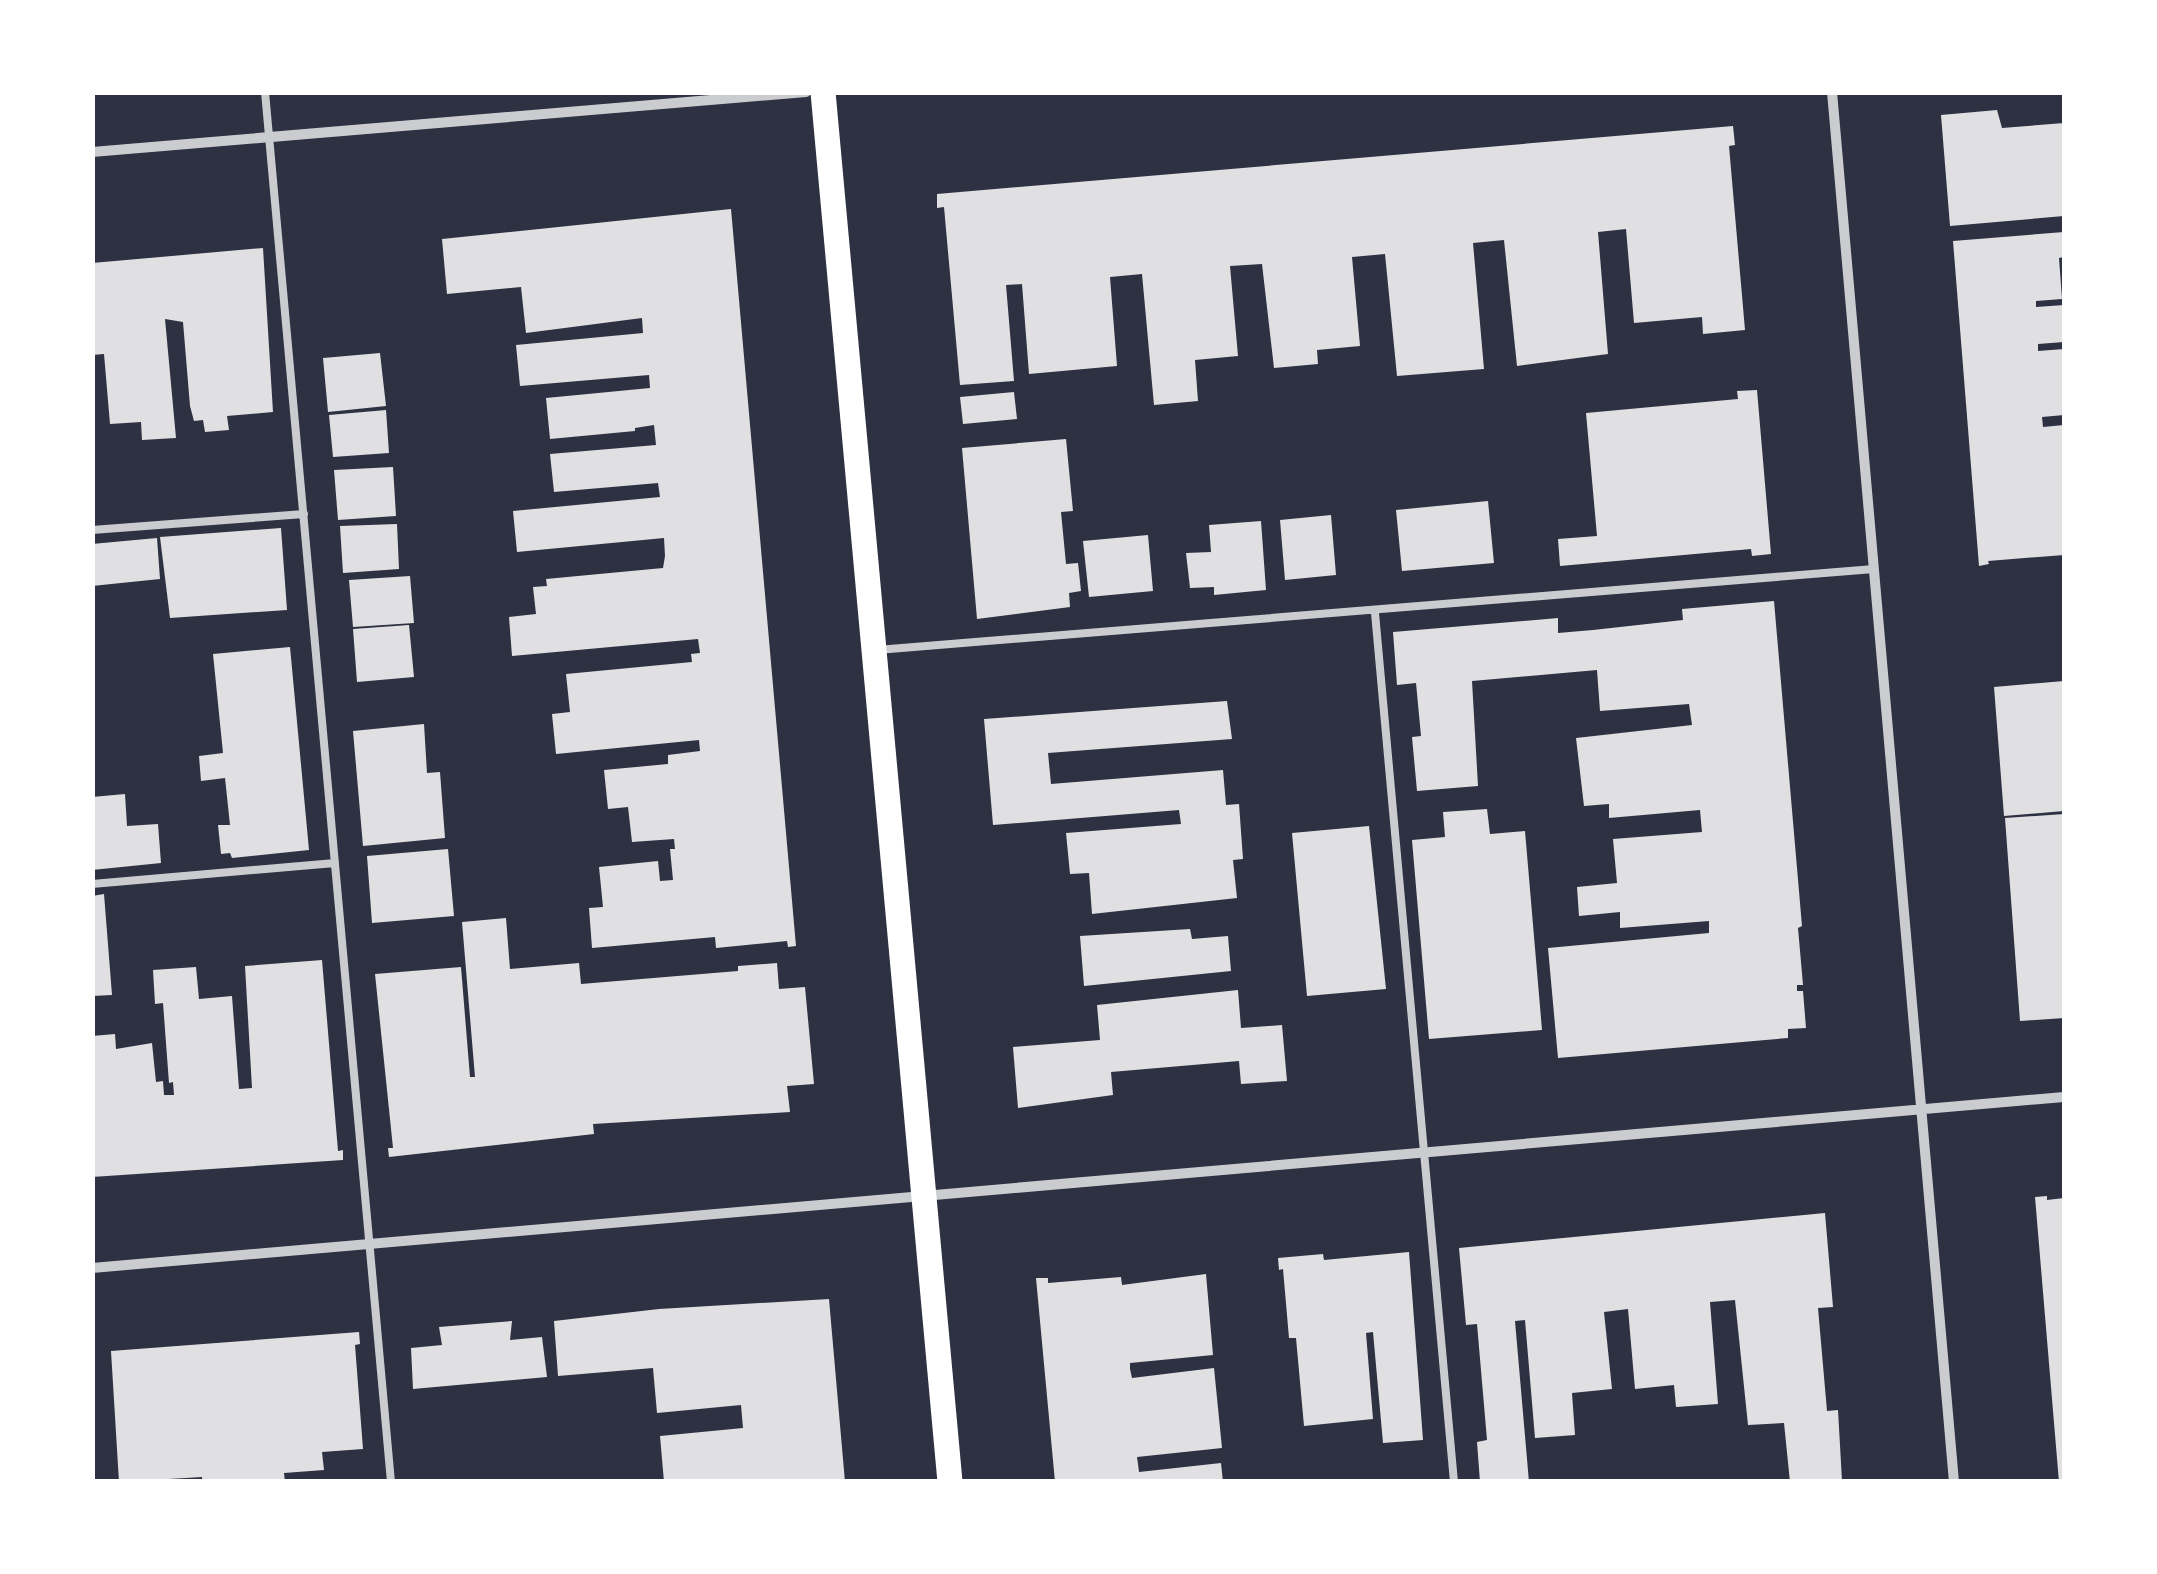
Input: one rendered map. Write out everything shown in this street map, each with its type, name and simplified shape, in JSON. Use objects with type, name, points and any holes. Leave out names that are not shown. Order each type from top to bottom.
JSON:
[{"type":"main road","points":[[824,92],[950,1482]]},
{"type":"street","points":[[92,152],[806,92]]},
{"type":"street","points":[[1832,92],[1954,1482]]},
{"type":"street","points":[[92,1268],[1426,1156],[2064,1097]]},
{"type":"lane","points":[[266,92],[267,138],[391,1482]]},
{"type":"lane","points":[[92,530],[304,514]]},
{"type":"lane","points":[[875,650],[1874,569]]},
{"type":"lane","points":[[1375,612],[1454,1482]]},
{"type":"lane","points":[[92,884],[335,863]]},
{"type":"building","points":[[1997,110],[2002,128],[2064,123],[2064,216],[1950,226],[1941,115]]},
{"type":"building","points":[[1733,126],[1735,145],[1729,146],[1745,330],[1703,334],[1702,317],[1634,323],[1626,229],[1598,232],[1608,354],[1517,366],[1504,240],[1473,243],[1484,369],[1397,376],[1385,254],[1352,257],[1360,346],[1317,350],[1318,364],[1274,368],[1262,264],[1230,266],[1238,356],[1195,360],[1198,401],[1154,405],[1142,274],[1110,277],[1117,366],[1029,374],[1022,284],[1006,285],[1014,381],[960,385],[944,207],[937,208],[937,194]]},
{"type":"building","points":[[731,209],[796,946],[788,947],[787,941],[716,948],[715,937],[592,948],[589,908],[603,907],[599,867],[658,861],[660,881],[673,880],[670,849],[675,849],[674,839],[632,842],[628,807],[608,809],[604,770],[668,764],[668,755],[700,751],[699,740],[556,754],[552,714],[570,712],[566,674],[692,662],[691,654],[700,653],[698,639],[512,656],[509,617],[536,614],[533,587],[547,586],[546,579],[663,568],[665,556],[664,538],[517,552],[513,511],[660,497],[658,483],[554,492],[550,454],[656,445],[654,425],[635,431],[550,439],[546,398],[650,388],[649,375],[520,386],[516,345],[643,333],[642,318],[526,333],[521,287],[447,294],[442,239]]},
{"type":"building","points":[[2064,232],[2064,257],[2059,258],[2062,299],[2036,301],[2036,307],[2064,305],[2064,342],[2038,344],[2038,351],[2064,349],[2064,415],[2042,417],[2043,427],[2064,425],[2064,555],[1988,561],[1989,564],[1979,566],[1953,241]]},
{"type":"building","points":[[263,248],[273,412],[227,416],[229,430],[205,432],[203,420],[194,421],[190,406],[183,322],[165,319],[176,438],[142,440],[141,422],[110,424],[104,354],[92,355],[92,263]]},
{"type":"building","points":[[380,353],[386,406],[328,412],[323,358]]},
{"type":"building","points":[[1757,390],[1771,554],[1752,556],[1751,549],[1560,566],[1558,539],[1597,536],[1586,413],[1738,399],[1737,391]]},
{"type":"building","points":[[1014,392],[1017,419],[963,424],[960,397]]},
{"type":"building","points":[[386,410],[389,453],[333,457],[329,415]]},
{"type":"building","points":[[1066,439],[1073,511],[1061,512],[1066,564],[1078,563],[1081,591],[1069,593],[1070,607],[977,619],[962,448]]},
{"type":"building","points":[[393,467],[396,516],[338,520],[334,470]]},
{"type":"building","points":[[1488,501],[1494,563],[1402,571],[1396,510]]},
{"type":"building","points":[[1331,515],[1336,575],[1285,580],[1280,520]]},
{"type":"building","points":[[1261,521],[1266,590],[1214,595],[1214,587],[1190,588],[1186,553],[1211,552],[1209,525]]},
{"type":"building","points":[[397,524],[399,569],[343,573],[340,526]]},
{"type":"building","points":[[281,528],[287,610],[170,618],[160,537]]},
{"type":"building","points":[[1148,535],[1153,591],[1089,597],[1083,541]]},
{"type":"building","points":[[157,538],[160,579],[92,586],[92,544]]},
{"type":"building","points":[[410,576],[414,623],[353,627],[349,580]]},
{"type":"building","points":[[1774,601],[1802,926],[1798,928],[1803,985],[1797,985],[1797,991],[1803,991],[1806,1028],[1788,1029],[1788,1038],[1558,1058],[1548,948],[1709,933],[1709,921],[1620,928],[1620,912],[1579,916],[1577,887],[1617,883],[1613,839],[1702,832],[1700,810],[1609,818],[1609,804],[1584,806],[1576,738],[1692,725],[1689,704],[1600,711],[1597,670],[1472,681],[1478,786],[1417,791],[1412,737],[1421,736],[1416,683],[1397,685],[1393,632],[1558,618],[1558,633],[1683,620],[1682,609]]},
{"type":"building","points":[[409,625],[414,677],[357,682],[353,629]]},
{"type":"building","points":[[290,647],[309,850],[232,858],[230,853],[221,854],[218,825],[230,825],[225,778],[201,781],[199,756],[223,753],[213,654]]},
{"type":"building","points":[[2064,681],[2064,811],[2004,816],[1994,687]]},
{"type":"building","points":[[1227,701],[1232,739],[1048,753],[1051,784],[1223,770],[1226,805],[1239,804],[1243,859],[1233,860],[1237,898],[1092,914],[1089,873],[1070,874],[1066,833],[1181,824],[1179,810],[993,825],[984,719]]},
{"type":"building","points":[[424,724],[427,773],[440,772],[445,838],[363,846],[353,731]]},
{"type":"building","points":[[125,794],[127,826],[158,824],[161,863],[92,870],[92,797]]},
{"type":"building","points":[[1487,809],[1490,834],[1525,831],[1542,1030],[1429,1039],[1412,840],[1445,837],[1443,812]]},
{"type":"building","points":[[2064,814],[2064,1018],[2020,1021],[2005,818]]},
{"type":"building","points":[[1369,826],[1386,989],[1307,996],[1292,833]]},
{"type":"building","points":[[448,849],[454,916],[372,923],[367,856]]},
{"type":"building","points":[[104,894],[112,995],[92,996],[92,896]]},
{"type":"building","points":[[506,918],[510,969],[579,963],[581,984],[738,971],[738,966],[777,963],[779,989],[805,987],[814,1084],[787,1086],[790,1112],[593,1124],[594,1134],[389,1157],[388,1148],[393,1148],[375,974],[461,967],[470,1077],[475,1077],[462,922]]},
{"type":"building","points":[[1190,929],[1192,939],[1228,936],[1231,971],[1084,986],[1080,936]]},
{"type":"building","points":[[322,960],[338,1151],[343,1150],[343,1160],[92,1177],[92,1036],[115,1034],[116,1049],[152,1043],[156,1082],[163,1081],[164,1095],[174,1095],[173,1082],[169,1083],[163,1003],[155,1004],[153,970],[196,967],[199,999],[232,996],[239,1089],[252,1088],[245,966]]},
{"type":"building","points":[[1238,990],[1241,1028],[1282,1025],[1287,1081],[1241,1084],[1239,1061],[1111,1072],[1113,1095],[1018,1108],[1013,1047],[1100,1040],[1097,1005]]},
{"type":"building","points":[[2047,1196],[2047,1200],[2064,1198],[2064,1482],[2059,1482],[2035,1197]]},
{"type":"building","points":[[1825,1213],[1833,1307],[1818,1308],[1827,1411],[1838,1410],[1842,1481],[1790,1482],[1784,1423],[1748,1425],[1735,1300],[1710,1302],[1718,1404],[1676,1407],[1674,1385],[1635,1389],[1628,1309],[1604,1312],[1612,1389],[1572,1393],[1575,1435],[1535,1438],[1525,1320],[1515,1321],[1529,1482],[1480,1482],[1477,1442],[1487,1440],[1477,1324],[1466,1325],[1459,1248]]},
{"type":"building","points":[[1409,1252],[1423,1440],[1383,1443],[1373,1332],[1366,1333],[1373,1419],[1304,1426],[1296,1338],[1289,1338],[1283,1269],[1279,1270],[1278,1258],[1323,1254],[1324,1260]]},
{"type":"building","points":[[1206,1274],[1213,1355],[1130,1363],[1130,1369],[1132,1378],[1214,1368],[1222,1448],[1137,1457],[1139,1472],[1221,1463],[1223,1482],[1055,1482],[1036,1278],[1048,1278],[1048,1283],[1121,1277],[1122,1285]]},
{"type":"building","points":[[829,1299],[845,1482],[664,1482],[660,1436],[743,1428],[741,1405],[657,1413],[653,1368],[558,1376],[554,1321],[659,1309]]},
{"type":"building","points":[[512,1321],[510,1340],[542,1337],[547,1377],[413,1389],[411,1348],[442,1345],[439,1327]]},
{"type":"building","points":[[359,1332],[360,1344],[355,1345],[363,1449],[322,1452],[324,1470],[284,1473],[285,1482],[202,1482],[202,1477],[119,1482],[111,1351]]}]
